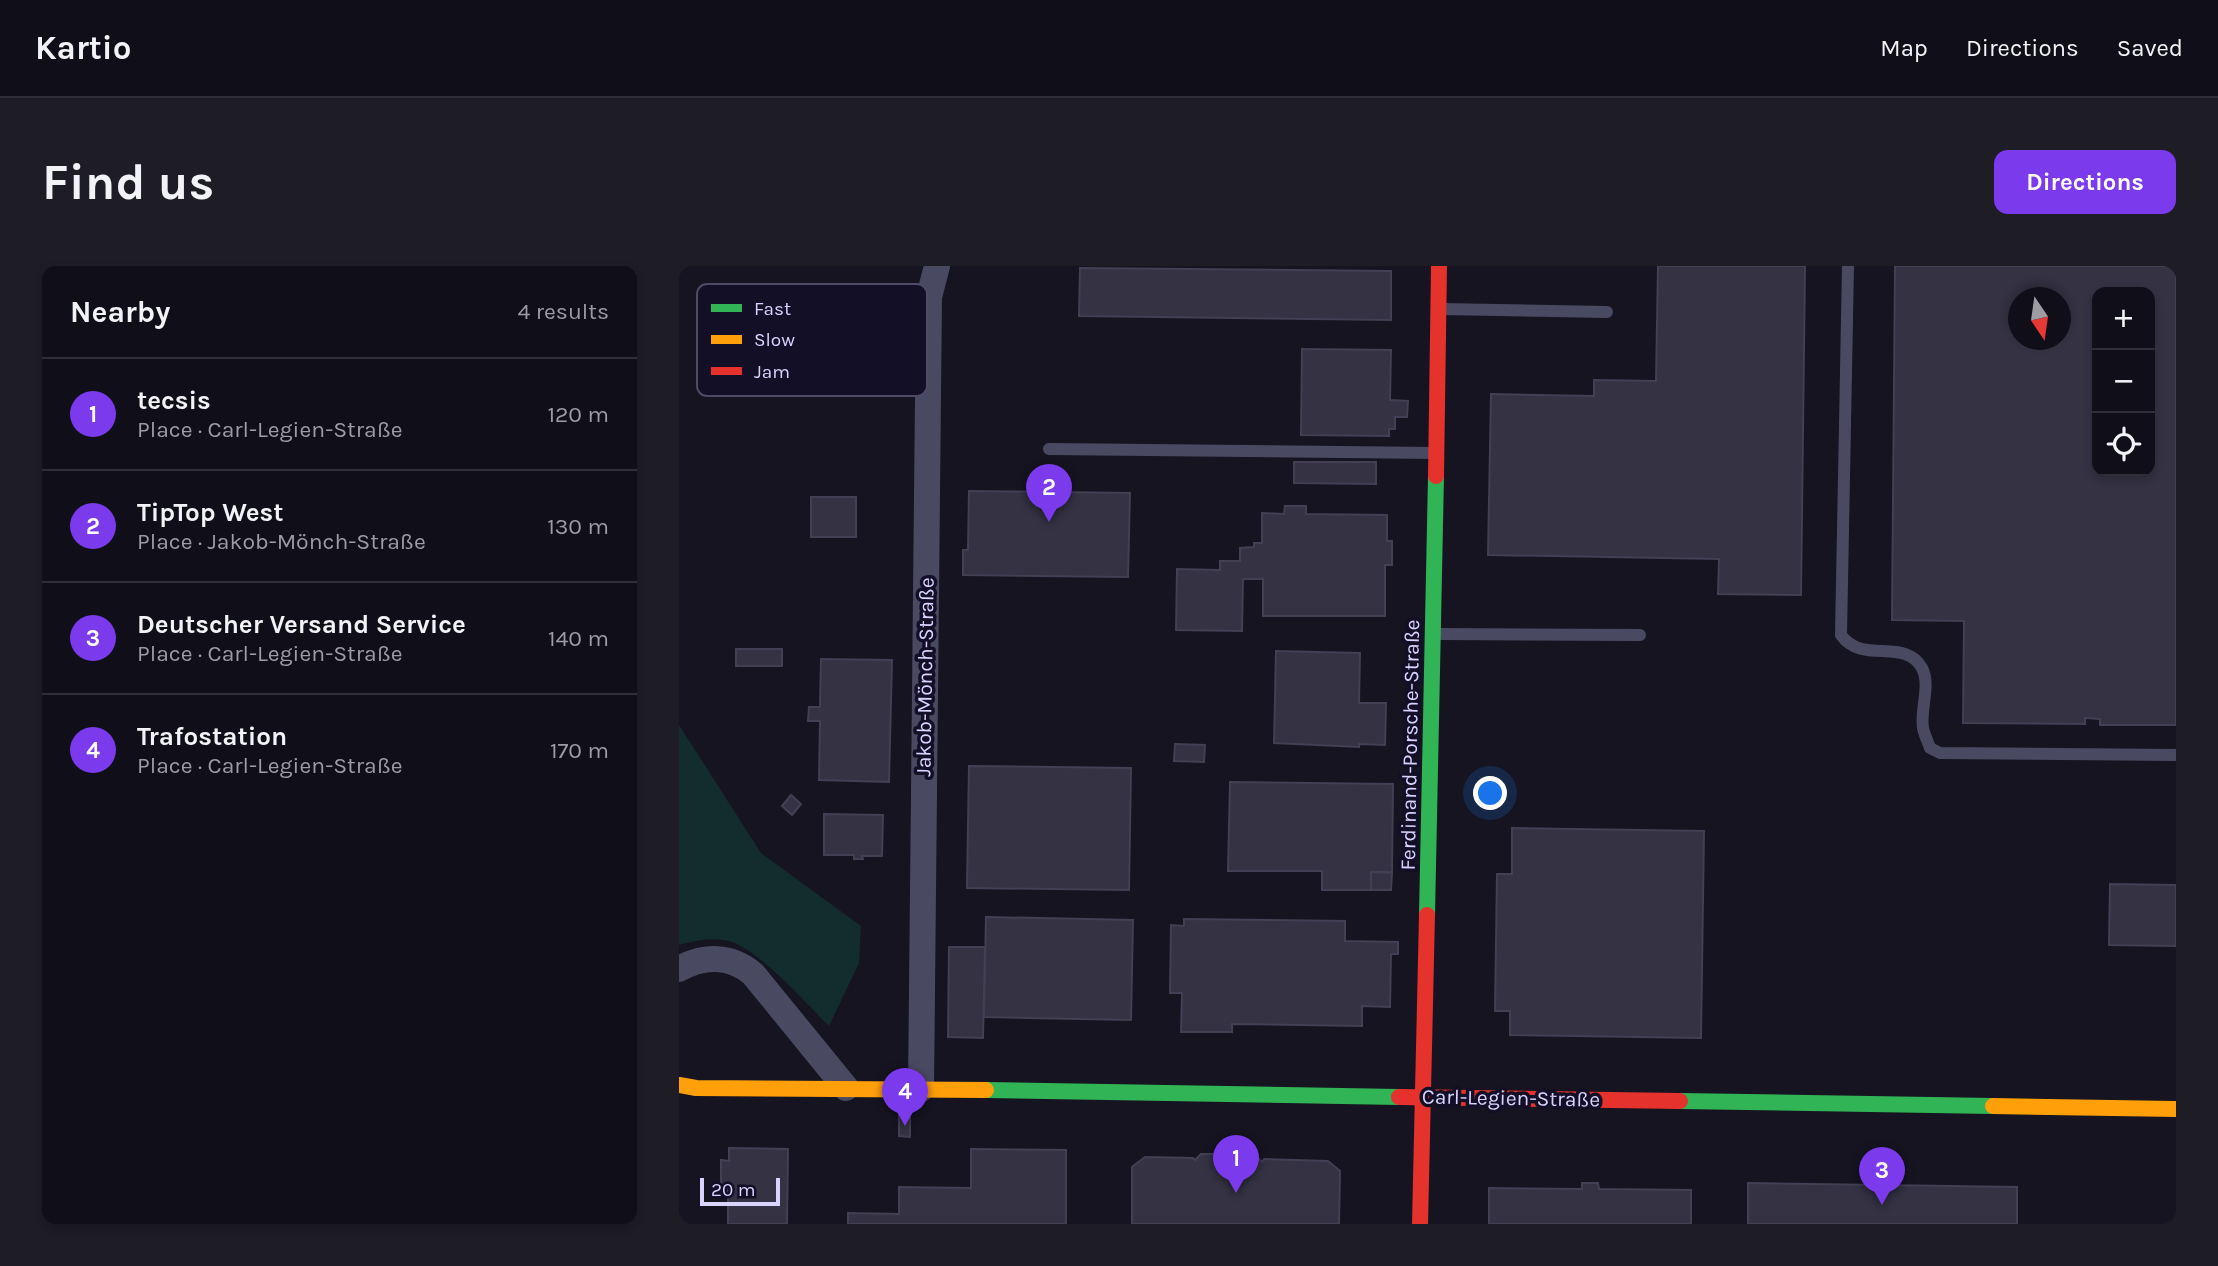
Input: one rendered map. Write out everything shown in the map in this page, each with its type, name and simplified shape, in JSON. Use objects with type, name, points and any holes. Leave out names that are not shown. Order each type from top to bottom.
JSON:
[{"type":"street","name":"Jakob-Mönch-Straße","points":[[921,1089],[929,297],[937,266]]},
{"type":"street","name":"Ferdinand-Porsche-Straße","points":[[1420,1224],[1434,634],[1439,266]]},
{"type":"street","points":[[679,968],[700,959],[727,959],[742,964],[846,1088]]},
{"type":"street","name":"Carl-Legien-Straße","points":[[679,1085],[696,1088],[1423,1096],[2176,1109]]},
{"type":"lane","points":[[1848,266],[1841,635],[1848,645],[1861,650],[1900,652],[1912,656],[1925,677],[1923,729],[1930,748],[1940,753],[2176,755]]},
{"type":"lane","points":[[1438,309],[1607,312]]},
{"type":"lane","points":[[1049,449],[1436,453]]},
{"type":"lane","points":[[1434,634],[1640,635]]},
{"type":"green space","points":[[679,725],[761,853],[861,926],[859,963],[829,1026],[767,965],[740,945],[716,939],[679,945]]},
{"type":"building","points":[[1658,266],[1805,266],[1801,595],[1718,594],[1719,559],[1488,555],[1491,394],[1594,396],[1594,380],[1656,381]]},
{"type":"building","points":[[1895,266],[2176,266],[2176,725],[2100,725],[2100,719],[2085,718],[2085,724],[1963,723],[1964,621],[1892,620]]},
{"type":"building","points":[[1080,268],[1391,271],[1391,320],[1079,316]]},
{"type":"building","points":[[1302,349],[1391,350],[1390,400],[1408,401],[1407,417],[1395,417],[1395,429],[1389,429],[1389,436],[1301,435]]},
{"type":"building","points":[[1294,462],[1376,462],[1376,484],[1294,483]]},
{"type":"building","points":[[969,491],[1130,493],[1128,577],[963,575],[963,550],[968,550]]},
{"type":"building","points":[[811,497],[856,497],[856,537],[811,537]]},
{"type":"building","points":[[1285,506],[1306,506],[1306,514],[1387,515],[1387,541],[1392,541],[1392,565],[1385,565],[1385,616],[1263,616],[1263,579],[1243,579],[1242,631],[1176,630],[1177,569],[1220,570],[1220,561],[1240,561],[1240,548],[1254,547],[1254,543],[1262,543],[1262,513],[1284,514]]},
{"type":"building","points":[[736,649],[782,649],[782,666],[736,666]]},
{"type":"building","points":[[1276,651],[1360,653],[1359,703],[1386,703],[1385,745],[1359,744],[1359,747],[1274,743]]},
{"type":"building","points":[[821,659],[892,660],[889,782],[819,780],[820,721],[808,721],[809,707],[820,707]]},
{"type":"building","points":[[1175,744],[1205,745],[1204,762],[1174,761]]},
{"type":"building","points":[[969,766],[1131,768],[1129,890],[967,888]]},
{"type":"building","points":[[1230,782],[1393,784],[1392,872],[1371,872],[1371,890],[1322,890],[1322,871],[1228,871]]},
{"type":"building","points":[[791,795],[801,804],[792,815],[782,806]]},
{"type":"building","points":[[824,814],[883,815],[882,856],[862,856],[863,859],[854,859],[854,855],[824,855]]},
{"type":"building","points":[[1512,828],[1704,831],[1701,1038],[1510,1035],[1510,1011],[1495,1011],[1497,874],[1512,874]]},
{"type":"building","points":[[1371,872],[1392,873],[1391,890],[1371,890]]},
{"type":"building","points":[[2110,884],[2176,885],[2176,946],[2109,945]]},
{"type":"building","points":[[986,917],[1133,920],[1131,1020],[984,1017]]},
{"type":"building","points":[[1184,919],[1345,921],[1345,941],[1398,942],[1398,954],[1391,954],[1390,1007],[1362,1006],[1362,1026],[1232,1024],[1232,1032],[1181,1032],[1182,993],[1170,993],[1171,925],[1184,926]]},
{"type":"building","points":[[949,947],[985,947],[983,1038],[948,1037]]},
{"type":"building","points":[[899,1116],[910,1116],[910,1137],[899,1136]]},
{"type":"building","points":[[729,1148],[788,1149],[787,1224],[728,1224],[728,1191],[721,1190],[721,1160],[729,1161]]},
{"type":"building","points":[[971,1149],[1066,1150],[1066,1224],[848,1224],[848,1213],[899,1214],[899,1187],[971,1188]]},
{"type":"building","points":[[1201,1154],[1219,1154],[1219,1159],[1237,1159],[1237,1154],[1255,1155],[1262,1162],[1264,1159],[1328,1161],[1340,1171],[1339,1224],[1132,1224],[1132,1167],[1145,1157],[1195,1160]]},
{"type":"building","points":[[1582,1183],[1598,1183],[1599,1189],[1691,1190],[1691,1224],[1489,1224],[1489,1188],[1582,1189]]},
{"type":"building","points":[[1748,1183],[2017,1187],[2017,1224],[1748,1224]]},
{"type":"traffic: fast","points":[[1427,915],[1436,476]]},
{"type":"traffic: fast","points":[[986,1090],[1399,1097]]},
{"type":"traffic: fast","points":[[1680,1101],[1993,1106]]},
{"type":"traffic: slow","points":[[679,1085],[696,1088],[986,1090]]},
{"type":"traffic: slow","points":[[1993,1106],[2176,1109]]},
{"type":"traffic: jam","points":[[1436,476],[1439,266]]},
{"type":"traffic: jam","points":[[1420,1224],[1427,915]]},
{"type":"traffic: jam","points":[[1399,1097],[1680,1101]]},
{"type":"place","name":"TipTop West","points":[[1049,522]]},
{"type":"place","name":"Trafostation","points":[[905,1126]]},
{"type":"place","name":"tecsis","points":[[1236,1193]]},
{"type":"place","name":"Deutscher Versand Service","points":[[1882,1205]]}]
